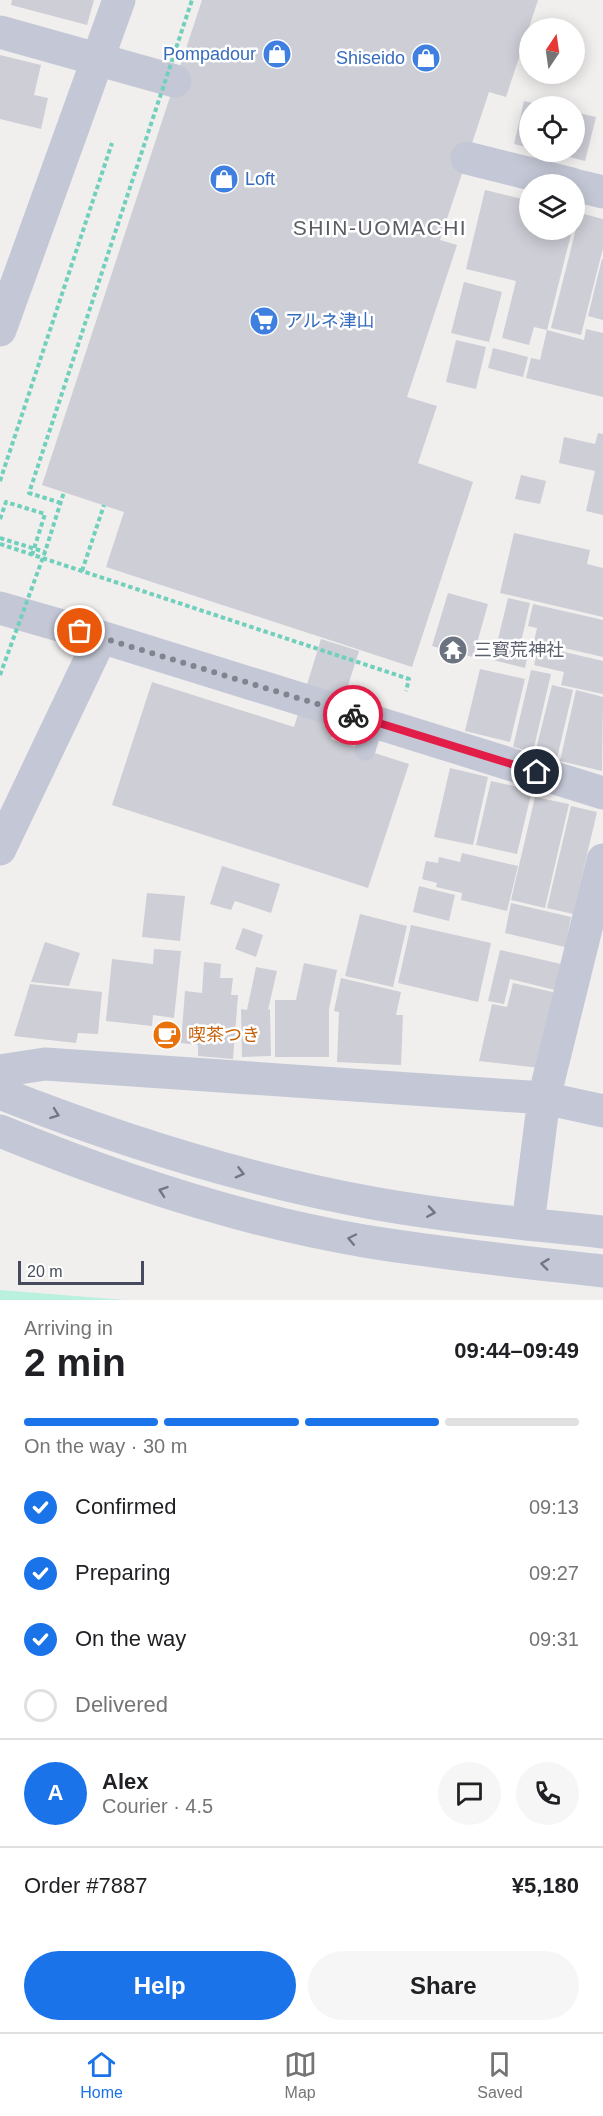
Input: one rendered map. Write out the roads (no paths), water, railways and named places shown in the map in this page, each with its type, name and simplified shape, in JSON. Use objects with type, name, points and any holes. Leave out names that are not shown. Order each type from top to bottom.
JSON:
[{"type":"street","points":[[3,312],[119,0]]},
{"type":"street","points":[[0,32],[175,81]]},
{"type":"street","points":[[468,158],[530,174]]},
{"type":"street","points":[[585,188],[603,192]]},
{"type":"street","points":[[0,608],[101,638],[378,733],[603,793]]},
{"type":"street","points":[[0,849],[101,638]]},
{"type":"street","points":[[528,1224],[544,1098],[603,860]]},
{"type":"street","points":[[0,1071],[45,1064],[544,1098],[603,1111]]},
{"type":"street","points":[[0,1093],[113,1135],[291,1186],[400,1208],[603,1232]]},
{"type":"street","points":[[0,1131],[179,1197],[282,1224],[375,1243],[603,1271]]},
{"type":"place","name":"Pompadour","points":[[277,54]]},
{"type":"place","name":"Shiseido","points":[[426,58]]},
{"type":"place","name":"Loft","points":[[224,179]]},
{"type":"place","name":"アルネ津山","points":[[264,321]]},
{"type":"place","name":"三寳荒神社","points":[[453,650]]},
{"type":"place","name":"喫茶つき","points":[[167,1035]]},
{"type":"district","name":"SHIN-UOMACHI","points":[[380,227]]}]
